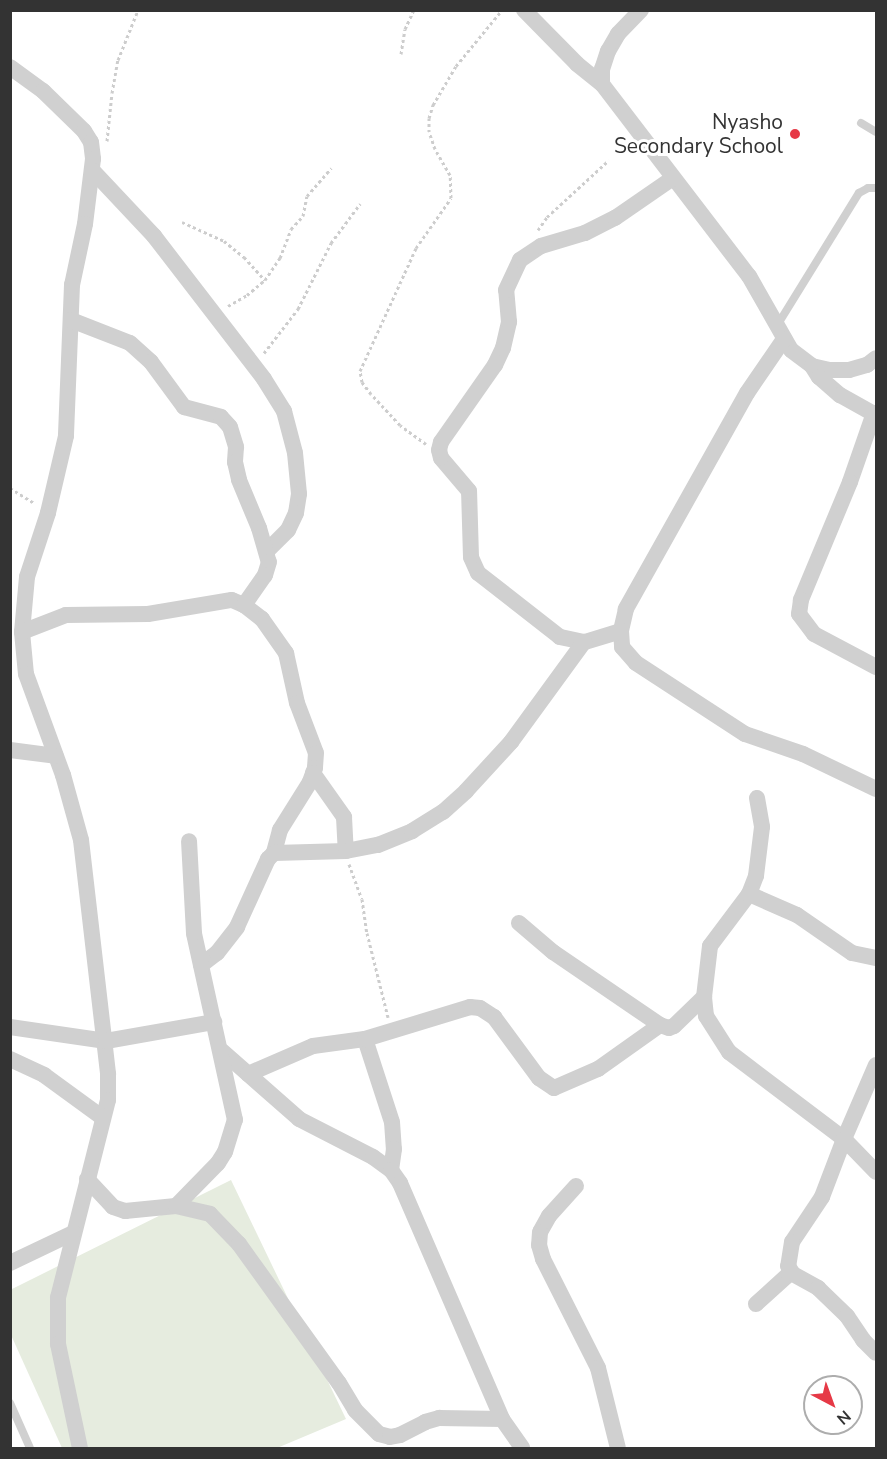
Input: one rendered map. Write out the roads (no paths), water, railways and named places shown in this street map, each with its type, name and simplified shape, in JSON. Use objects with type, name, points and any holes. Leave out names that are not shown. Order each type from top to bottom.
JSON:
[{"type":"street","points":[[524,10],[577,64],[602,84],[647,140],[673,178],[749,276],[791,350],[812,366],[840,395],[875,414],[850,482],[801,600],[799,614],[814,634],[876,667]]},
{"type":"street","points":[[602,84],[602,69],[608,51],[618,34],[641,10]]},
{"type":"street","points":[[10,67],[43,91],[84,131],[91,142],[93,164],[85,224],[72,285],[66,436],[48,513],[27,577],[22,632],[26,674],[56,756],[81,840],[97,992],[106,1041],[108,1100],[58,1298],[58,1344],[80,1449]]},
{"type":"street","points":[[93,164],[154,236],[252,363],[284,411],[298,477],[296,513],[288,530],[267,551]]},
{"type":"street","points":[[621,631],[584,642],[560,637],[478,573],[471,556],[469,491],[441,458],[438,450],[441,442],[499,357],[508,331],[506,290],[514,269],[527,254],[615,218],[673,178]]},
{"type":"street","points":[[71,320],[130,343],[151,362],[184,407],[221,417],[230,427],[236,447],[235,462],[239,480],[267,551],[269,562],[266,575],[244,605]]},
{"type":"street","points":[[781,332],[688,494],[626,609],[621,631],[622,647],[636,663],[745,734],[803,754],[876,789]]},
{"type":"street","points":[[812,366],[849,370],[867,365],[876,358]]},
{"type":"street","points":[[22,632],[66,615],[148,614],[232,600],[244,605],[262,619],[286,653],[297,704],[316,753],[313,774],[280,830],[274,853],[267,859],[237,927],[217,953],[201,965]]},
{"type":"street","points":[[274,853],[346,851],[378,845],[412,831],[443,812],[466,791],[510,742],[584,642]]},
{"type":"street","points":[[10,750],[56,756]]},
{"type":"street","points":[[313,774],[344,817],[346,851]]},
{"type":"street","points":[[757,798],[762,827],[761,851],[749,894],[710,946],[704,997],[706,1016],[729,1052],[844,1138],[876,1172]]},
{"type":"street","points":[[176,1206],[218,1163],[234,1125],[222,1052],[194,933],[189,842]]},
{"type":"street","points":[[749,894],[797,915],[852,953],[876,958]]},
{"type":"street","points":[[519,923],[553,952],[660,1025],[669,1028],[674,1026],[704,997]]},
{"type":"street","points":[[248,1074],[313,1046],[365,1039],[470,1007],[480,1008],[494,1017],[511,1037],[539,1078],[554,1088],[598,1069],[660,1025]]},
{"type":"street","points":[[10,1027],[106,1041],[214,1022]]},
{"type":"street","points":[[365,1039],[392,1122],[394,1149],[391,1170]]},
{"type":"street","points":[[222,1052],[299,1119],[373,1156],[391,1170],[407,1201],[502,1419],[522,1449]]},
{"type":"street","points":[[10,1059],[44,1075],[103,1118]]},
{"type":"street","points":[[756,1304],[789,1274],[789,1251],[792,1242],[822,1197],[844,1138],[876,1065]]},
{"type":"street","points":[[87,1179],[113,1207],[125,1211],[176,1206],[210,1214],[233,1237],[298,1325],[355,1410],[378,1434],[390,1437],[400,1436],[425,1422],[439,1418],[502,1419]]},
{"type":"street","points":[[576,1185],[549,1216],[540,1232],[540,1245],[543,1259],[598,1368],[618,1449]]},
{"type":"street","points":[[10,1263],[73,1233]]},
{"type":"street","points":[[789,1270],[818,1288],[847,1316],[863,1340],[876,1353]]},
{"type":"lane","points":[[861,123],[876,132]]},
{"type":"lane","points":[[781,332],[859,193],[868,188],[876,188]]},
{"type":"lane","points":[[10,1403],[30,1449]]},
{"type":"place","name":"Nyasho Secondary School","points":[[795,134]]}]
